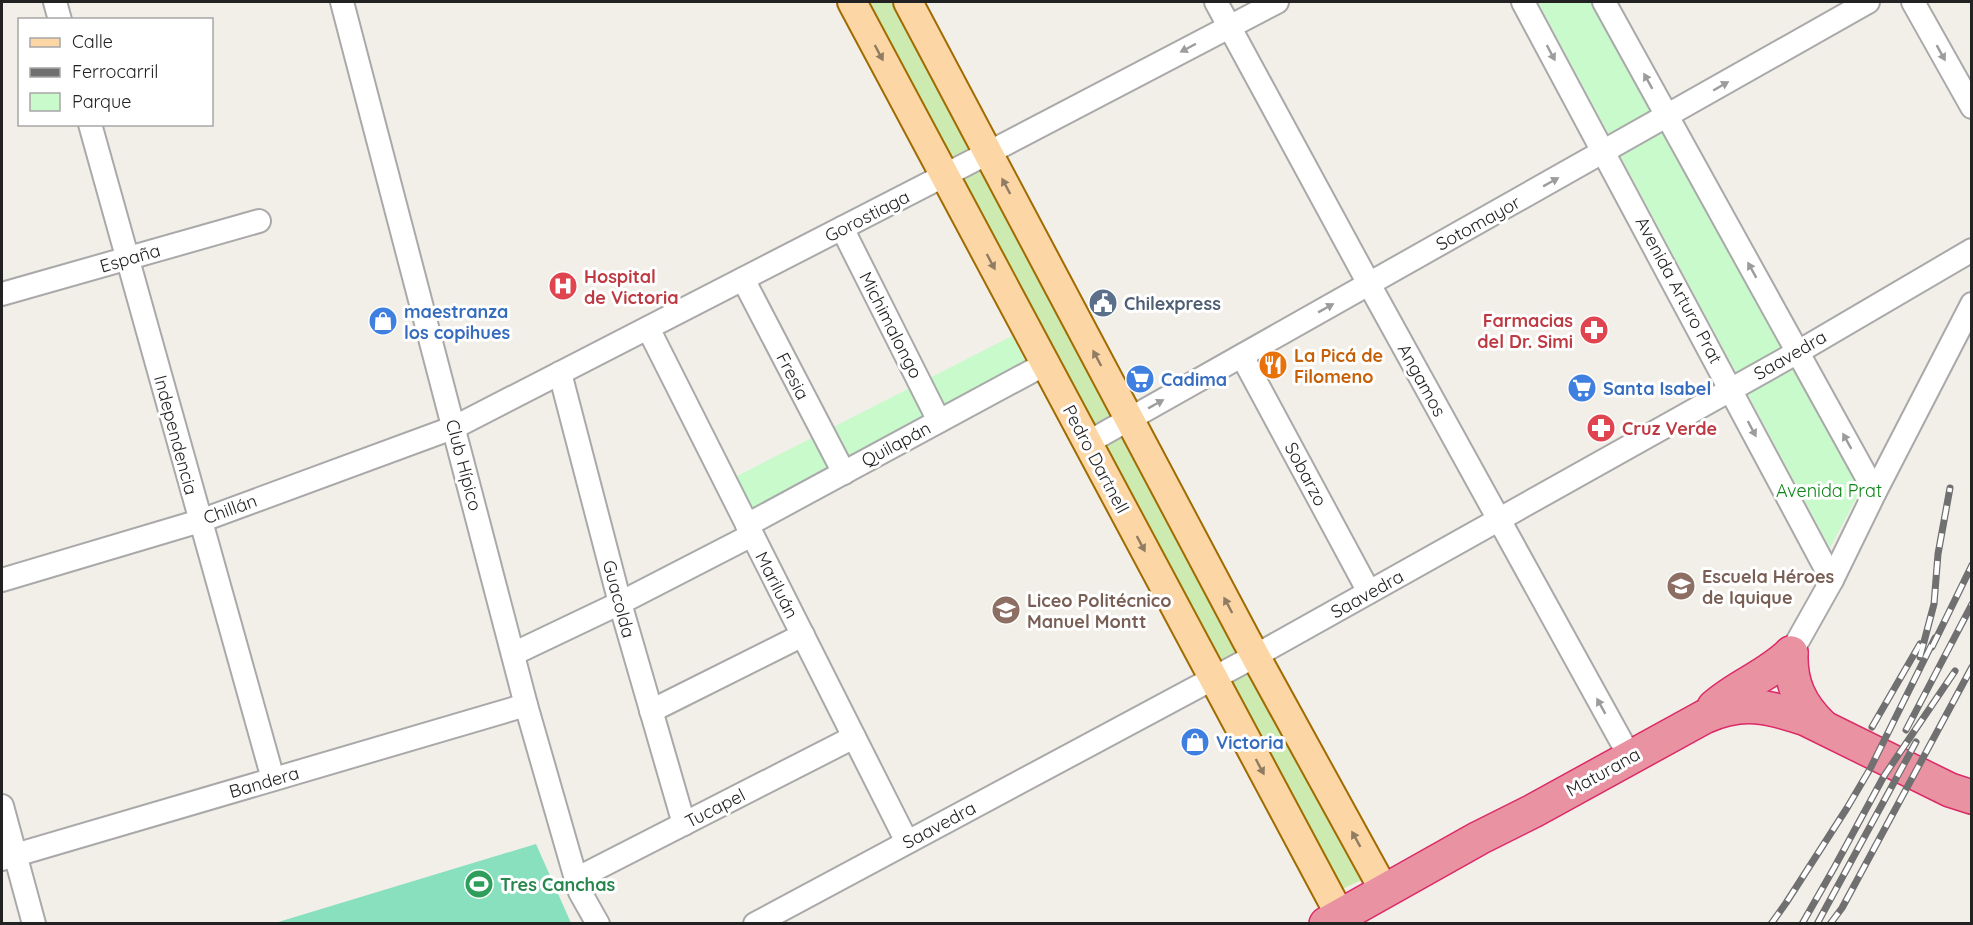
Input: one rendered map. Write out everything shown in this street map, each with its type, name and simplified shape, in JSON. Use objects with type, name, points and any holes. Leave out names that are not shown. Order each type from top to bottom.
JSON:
[{"type":"highway","points":[[1783,711],[1778,679],[1791,653]]},
{"type":"highway","points":[[1704,717],[1728,696],[1771,670],[1791,653]]},
{"type":"highway","points":[[1791,653],[1792,677],[1796,689],[1806,709],[1822,726]]},
{"type":"highway","name":"Maturana","points":[[1333,919],[1704,717],[1726,708],[1744,706],[1783,711],[1822,726],[1967,799]]},
{"type":"main road","name":"Pedro Dartnell","points":[[852,2],[1213,678],[1333,919]]},
{"type":"main road","points":[[908,2],[1255,656],[1384,890]]},
{"type":"street","points":[[55,2],[59,18]]},
{"type":"street","name":"Club Hípico","points":[[342,2],[526,705],[580,892],[598,924]]},
{"type":"street","name":"Angamos","points":[[1216,2],[1630,758]]},
{"type":"street","name":"Gorostiaga","points":[[455,428],[1277,2]]},
{"type":"street","name":"Avenida Arturo Prat","points":[[1524,2],[1832,580]]},
{"type":"street","points":[[1604,2],[1875,492]]},
{"type":"street","name":"Sotomayor","points":[[1087,443],[1868,2]]},
{"type":"street","points":[[1913,2],[1971,107]]},
{"type":"street","name":"Independencia","points":[[91,126],[273,779]]},
{"type":"street","name":"España","points":[[2,294],[259,220]]},
{"type":"street","name":"Michimalongo","points":[[843,228],[939,421]]},
{"type":"street","name":"Saavedra","points":[[754,924],[1255,656],[1798,352],[1971,250]]},
{"type":"street","name":"Fresia","points":[[743,279],[844,472]]},
{"type":"street","points":[[1791,653],[1832,580],[1971,304]]},
{"type":"street","name":"Mariluán","points":[[648,328],[907,842]]},
{"type":"street","name":"Sobarzo","points":[[1242,356],[1369,592]]},
{"type":"street","name":"Quilapán","points":[[513,654],[620,603],[750,530],[844,472],[1046,364]]},
{"type":"street","name":"Guacolda","points":[[560,374],[620,603],[684,824]]},
{"type":"street","name":"Chillán","points":[[2,580],[200,521],[455,428]]},
{"type":"street","points":[[651,711],[802,635]]},
{"type":"street","name":"Bandera","points":[[8,857],[526,705]]},
{"type":"street","name":"Tucapel","points":[[576,879],[854,736]]},
{"type":"street","points":[[2,806],[8,857],[34,924]]},
{"type":"green space","points":[[868,2],[900,2],[1364,879],[1342,889]]},
{"type":"green space","name":"Avenida Prat","points":[[1538,2],[1594,2],[1860,491],[1830,548]]},
{"type":"green space","points":[[1012,336],[1027,365],[753,513],[735,477]]},
{"type":"green space","name":"Tres Canchas","points":[[536,844],[571,923],[275,923]]},
{"type":"railway","points":[[1920,657],[1934,604],[1938,554],[1950,488]]},
{"type":"railway","points":[[1932,647],[1972,565]]},
{"type":"railway","points":[[1906,730],[1972,604]]},
{"type":"railway","points":[[1771,924],[1870,769],[1935,638]]},
{"type":"railway","points":[[1872,727],[1920,644]]},
{"type":"railway","points":[[1830,924],[1842,908],[1972,667]]},
{"type":"railway","points":[[1802,924],[1884,776],[1955,671]]},
{"type":"railway","points":[[1817,924],[1916,742]]},
{"type":"place","name":"Hospital de Victoria","points":[[563,286]]},
{"type":"place","name":"Chilexpress","points":[[1103,303]]},
{"type":"place","name":"maestranza los copihues","points":[[383,321]]},
{"type":"place","name":"Farmacias del Dr. Simi","points":[[1594,330]]},
{"type":"place","name":"La Picá de Filomeno","points":[[1273,365]]},
{"type":"place","name":"Cadima","points":[[1140,379]]},
{"type":"place","name":"Santa Isabel","points":[[1582,388]]},
{"type":"place","name":"Cruz Verde","points":[[1601,428]]},
{"type":"place","name":"Escuela Héroes de Iquique","points":[[1681,586]]},
{"type":"place","name":"Liceo Politécnico Manuel Montt","points":[[1006,610]]},
{"type":"place","name":"Victoria","points":[[1195,742]]},
{"type":"place","name":"Tres Canchas","points":[[479,884]]}]
